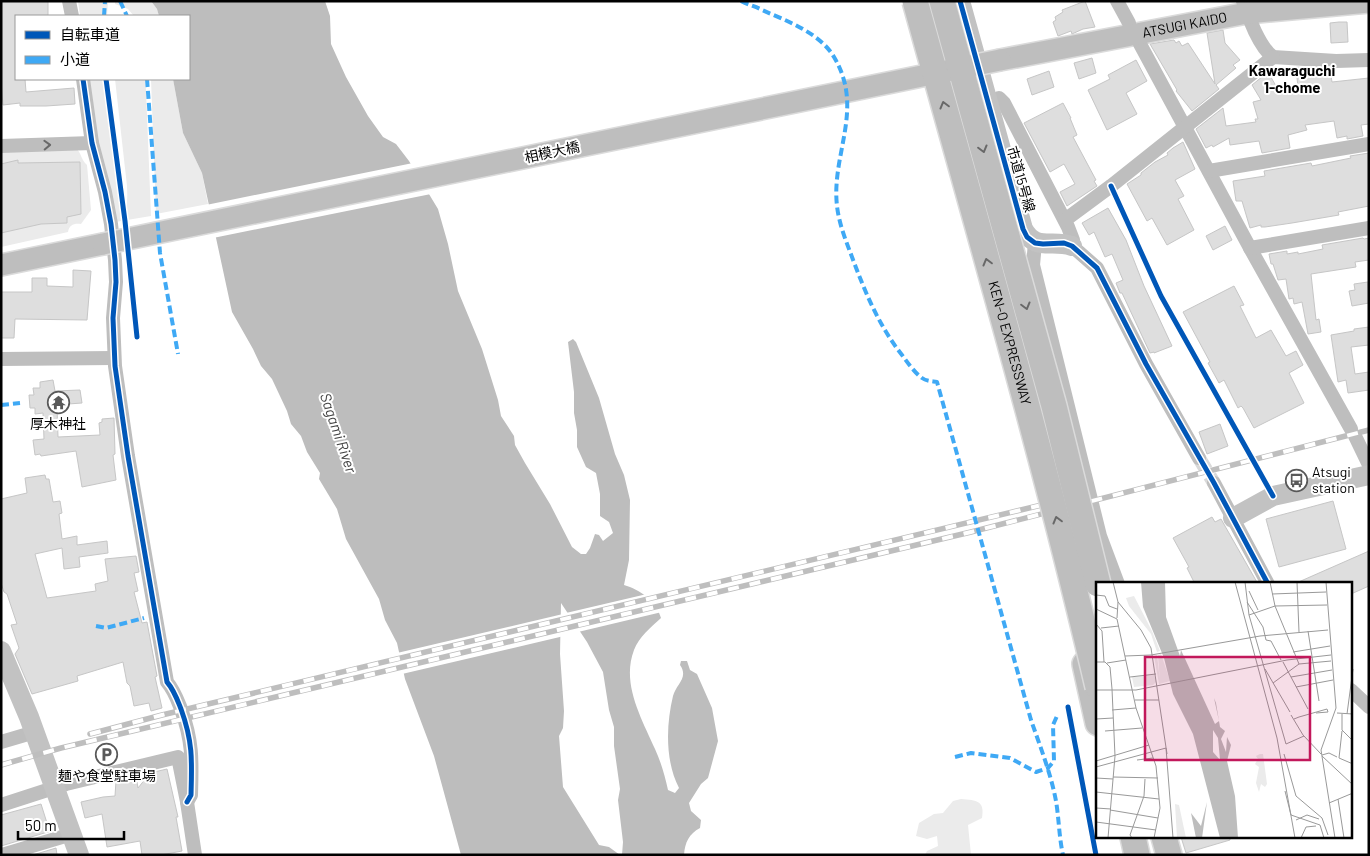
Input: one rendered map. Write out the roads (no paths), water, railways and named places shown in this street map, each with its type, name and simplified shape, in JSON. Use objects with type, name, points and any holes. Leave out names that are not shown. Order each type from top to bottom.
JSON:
[{"type":"highway","name":"KEN-O EXPRESSWAY","points":[[915,1],[1064,546],[1096,678]]},
{"type":"highway","name":"KEN-O EXPRESSWAY","points":[[942,1],[1054,406],[1098,582]]},
{"type":"highway","points":[[1064,546],[1078,634],[1096,714]]},
{"type":"highway","points":[[1122,838],[1125,855]]},
{"type":"highway","points":[[1133,838],[1137,855]]},
{"type":"highway","points":[[1154,838],[1157,855]]},
{"type":"highway","points":[[1164,838],[1169,855]]},
{"type":"main road","name":"ATSUGI KAIDO","points":[[1000,60],[1245,7],[1369,2]]},
{"type":"main road","name":"相模大橋","points":[[1,265],[1000,60]]},
{"type":"street","points":[[69,1],[72,15]]},
{"type":"street","name":"市道15号線","points":[[960,1],[1023,229],[1027,237],[1035,243]]},
{"type":"street","points":[[1117,1],[1129,23]]},
{"type":"street","points":[[1245,7],[1265,48],[1273,57]]},
{"type":"street","points":[[1140,44],[1250,248],[1353,432],[1369,465]]},
{"type":"street","points":[[1064,220],[1111,186],[1273,57],[1336,61],[1369,60]]},
{"type":"street","points":[[83,80],[92,143],[105,192],[115,260],[114,358],[128,456],[166,682],[174,690],[189,729],[191,743],[191,795],[187,802]]},
{"type":"street","points":[[998,98],[1004,103],[1064,220],[1073,240],[1072,246]]},
{"type":"street","points":[[1,146],[92,143]]},
{"type":"street","points":[[1209,171],[1369,144]]},
{"type":"street","points":[[1250,248],[1369,228]]},
{"type":"street","points":[[1117,582],[1100,536],[1033,266],[1035,243],[1064,243],[1072,246],[1097,268],[1146,364],[1199,458]]},
{"type":"street","points":[[1,359],[114,358]]},
{"type":"street","points":[[1233,518],[1273,496],[1369,475]]},
{"type":"street","points":[[1214,483],[1267,582]]},
{"type":"street","points":[[1,651],[35,732],[79,855]]},
{"type":"street","points":[[1352,691],[1369,707]]},
{"type":"street","points":[[1,742],[35,732]]},
{"type":"street","points":[[1,805],[55,787],[178,757],[187,802],[194,855]]},
{"type":"street","points":[[2,855],[72,834]]},
{"type":"water","name":"Sagami River","points":[[151,1],[325,1],[330,16],[331,44],[346,77],[368,116],[383,137],[396,144],[409,161],[438,209],[458,291],[482,349],[501,416],[514,436],[515,445],[550,504],[572,547],[581,554],[586,554],[595,534],[599,535],[603,541],[613,533],[609,522],[600,516],[600,494],[596,473],[586,467],[577,447],[574,392],[568,342],[573,339],[576,342],[599,398],[615,454],[624,475],[630,500],[629,560],[624,585],[647,597],[659,612],[661,618],[636,645],[630,676],[639,713],[659,759],[668,790],[675,793],[679,788],[671,766],[668,731],[673,696],[683,677],[681,661],[687,661],[690,670],[697,674],[712,708],[718,741],[708,778],[701,784],[689,803],[691,811],[701,820],[700,828],[688,839],[684,855],[622,855],[623,842],[618,800],[620,789],[614,746],[614,727],[609,710],[603,672],[587,642],[561,603],[560,654],[564,711],[563,728],[559,736],[563,787],[599,845],[609,847],[620,855],[461,855],[434,756],[405,679],[397,643],[385,620],[379,599],[346,539],[337,509],[319,479],[320,473],[307,452],[301,436],[291,424],[272,379],[261,366],[232,312],[202,173],[183,133],[173,80],[190,80],[190,15],[159,15]]},
{"type":"tunnel","points":[[1199,458],[1214,483]]},
{"type":"railway","points":[[1,765],[61,748],[971,532],[1369,430]]},
{"type":"railway","points":[[90,734],[162,715],[1092,493]]},
{"type":"place","name":"厚木神社","points":[[58,402]]},
{"type":"place","name":"Atsugi station","points":[[1296,480]]},
{"type":"place","name":"麺や食堂駐車場","points":[[107,754]]},
{"type":"district","name":"Kawaraguchi 1-chome","points":[[1292,80]]}]
